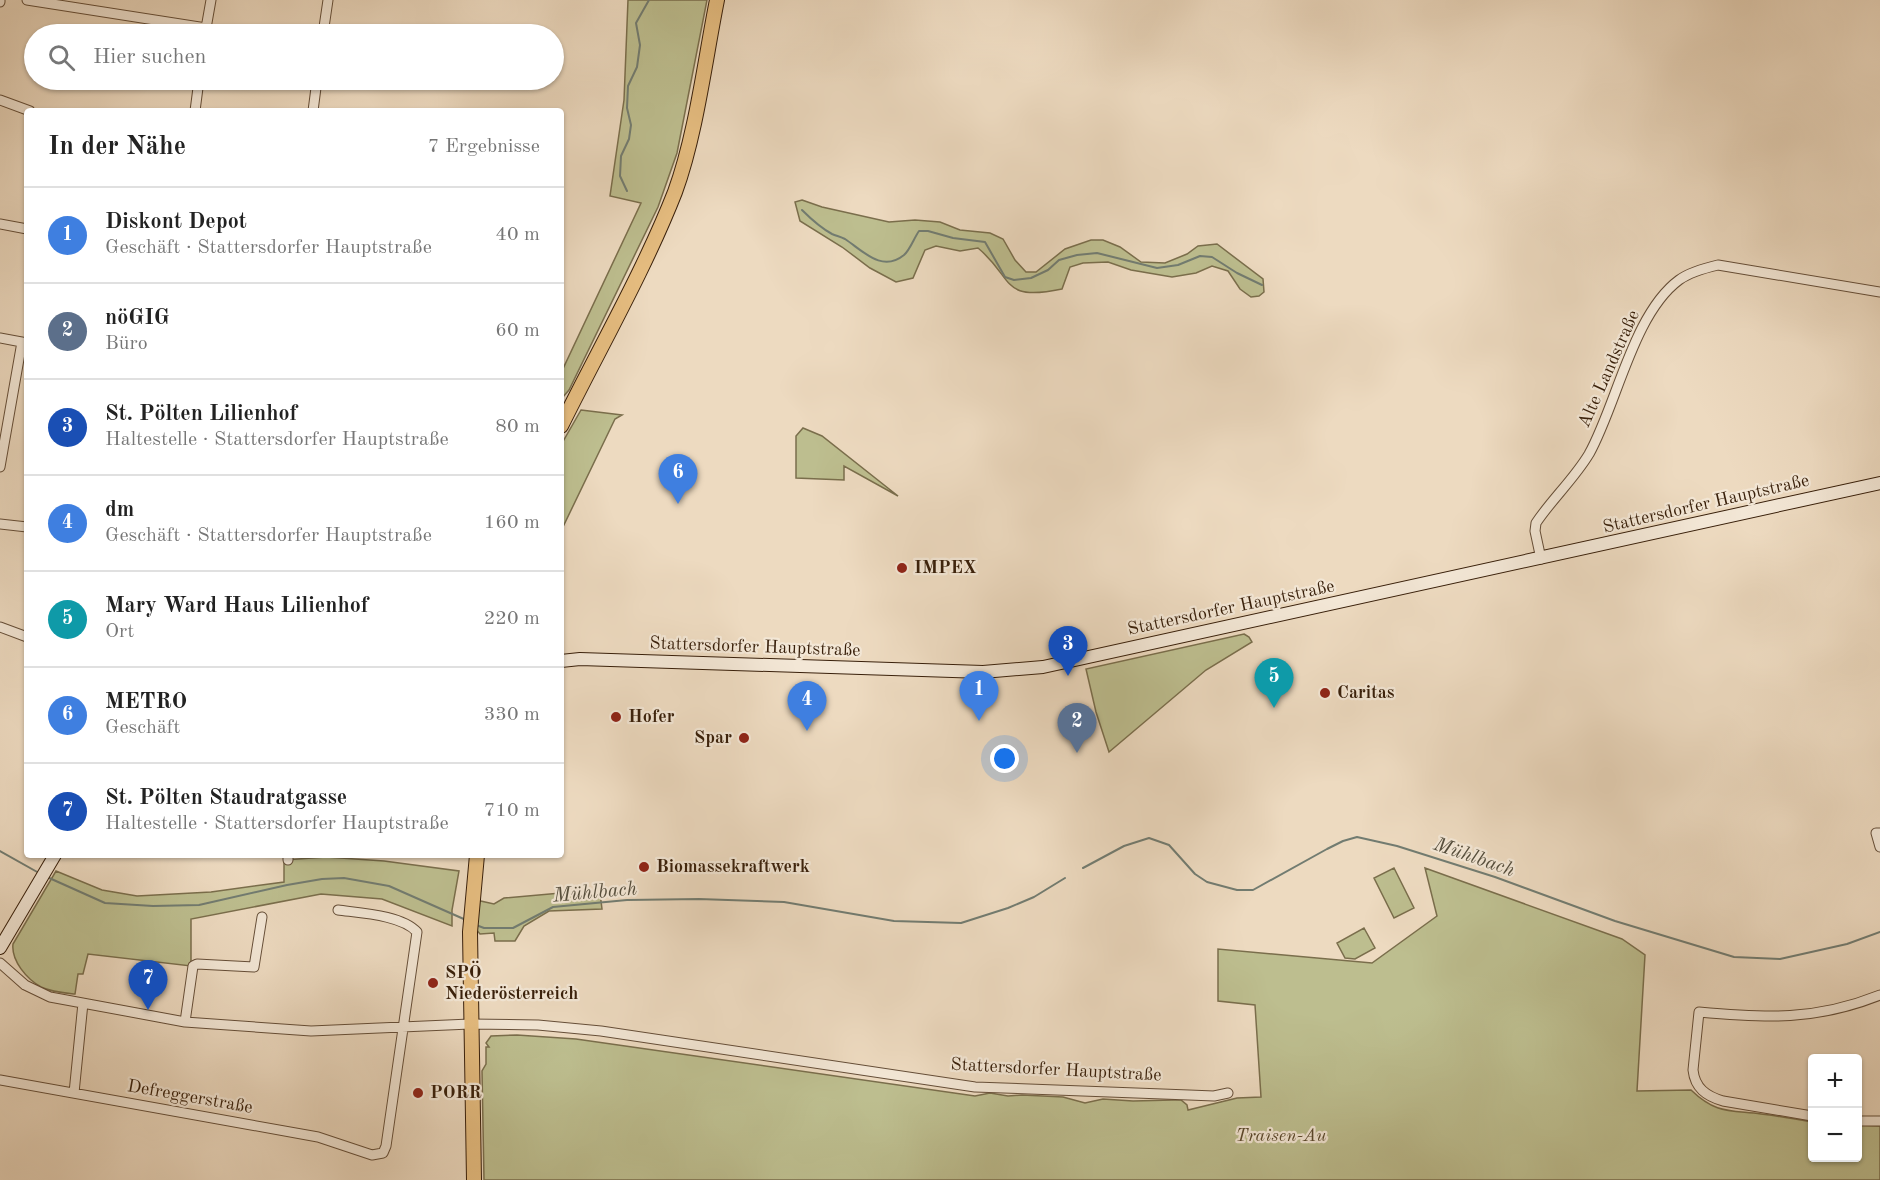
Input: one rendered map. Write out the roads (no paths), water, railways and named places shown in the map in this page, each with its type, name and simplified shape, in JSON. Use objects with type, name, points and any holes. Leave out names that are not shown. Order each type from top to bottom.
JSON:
[{"type":"main road","points":[[566,405],[648,254],[675,190],[691,131],[717,0]]},
{"type":"main road","name":"Stattersdorfer Hauptstraße","points":[[564,661],[580,659],[983,672],[1043,667],[1880,483]]},
{"type":"main road","name":"Stattersdorfer Hauptstraße","points":[[564,656],[580,659]]},
{"type":"main road","points":[[0,948],[53,858]]},
{"type":"main road","points":[[474,1180],[470,913],[477,858]]},
{"type":"street","points":[[27,0],[165,24]]},
{"type":"street","points":[[206,24],[211,0]]},
{"type":"street","points":[[324,24],[328,0]]},
{"type":"street","points":[[195,108],[198,90]]},
{"type":"street","points":[[312,108],[315,90]]},
{"type":"street","points":[[0,100],[24,109]]},
{"type":"street","points":[[0,224],[24,229]]},
{"type":"street","name":"Alte Landstraße","points":[[1541,559],[1535,531],[1536,523],[1573,479],[1590,452],[1636,340],[1658,303],[1680,279],[1718,265],[1880,292]]},
{"type":"street","points":[[0,338],[24,343],[2,446],[0,467]]},
{"type":"street","points":[[0,524],[24,527]]},
{"type":"street","points":[[0,627],[24,636]]},
{"type":"street","points":[[1878,833],[1880,847]]},
{"type":"street","points":[[338,910],[399,920],[411,925],[417,932],[403,1029]]},
{"type":"street","points":[[185,1022],[193,966],[197,963],[254,967],[262,917]]},
{"type":"street","name":"Stattersdorfer Hauptstraße","points":[[0,963],[25,985],[50,997],[185,1022],[311,1031],[403,1029],[470,1024],[538,1025],[601,1031],[975,1087],[1161,1095],[1214,1096],[1228,1093]]},
{"type":"street","points":[[1808,1115],[1714,1099],[1702,1091],[1694,1080],[1693,1070],[1699,1012],[1758,1018],[1785,1017],[1824,1012],[1880,995]]},
{"type":"street","points":[[74,1093],[82,1003]]},
{"type":"street","name":"Defreggerstraße","points":[[0,1080],[318,1137],[372,1155],[381,1154],[385,1151],[403,1029]]},
{"type":"street","points":[[1862,1121],[1880,1121]]},
{"type":"waterway","points":[[627,191],[620,176],[621,156],[629,139],[631,125],[627,108],[628,86],[637,67],[640,45],[636,23],[649,0]]},
{"type":"waterway","points":[[802,210],[828,232],[845,239],[880,261],[896,260],[908,250],[919,231],[928,231],[953,238],[985,242],[1005,277],[1014,280],[1031,278],[1048,270],[1059,260],[1097,253],[1157,268],[1178,265],[1200,256],[1212,257],[1262,285]]},
{"type":"waterway","name":"Mühlbach","points":[[1083,868],[1124,846],[1149,838],[1169,845],[1195,874],[1207,882],[1237,890],[1253,890],[1327,849],[1357,837],[1397,846],[1495,877],[1615,921],[1734,957],[1780,959],[1847,944],[1880,932]]},
{"type":"waterway","name":"Mühlbach","points":[[0,851],[39,873]]},
{"type":"waterway","name":"Mühlbach","points":[[47,877],[105,903],[153,906],[199,905],[287,885],[344,878],[389,886],[466,920]]},
{"type":"waterway","name":"Mühlbach","points":[[476,925],[484,928],[513,928],[553,907],[627,900],[699,899],[784,902],[894,921],[961,923],[1034,897],[1065,878]]},
{"type":"place","name":"METRO","points":[[678,504]]},
{"type":"place","name":"IMPEX","points":[[902,568]]},
{"type":"place","name":"St. Pölten Lilienhof","points":[[1068,676]]},
{"type":"place","name":"Caritas","points":[[1325,693]]},
{"type":"place","name":"Mary Ward Haus Lilienhof","points":[[1274,708]]},
{"type":"place","name":"Hofer","points":[[616,717]]},
{"type":"place","name":"Diskont Depot","points":[[979,721]]},
{"type":"place","name":"dm","points":[[807,731]]},
{"type":"place","name":"Spar","points":[[744,738]]},
{"type":"place","name":"nöGIG","points":[[1077,753]]},
{"type":"place","name":"Biomassekraftwerk","points":[[644,867]]},
{"type":"place","name":"SPÖ Niederösterreich","points":[[433,983]]},
{"type":"place","name":"St. Pölten Staudratgasse","points":[[148,1010]]},
{"type":"place","name":"PORR","points":[[418,1093]]},
{"type":"park label","name":"Traisen-Au","points":[[1281,1136]]}]
